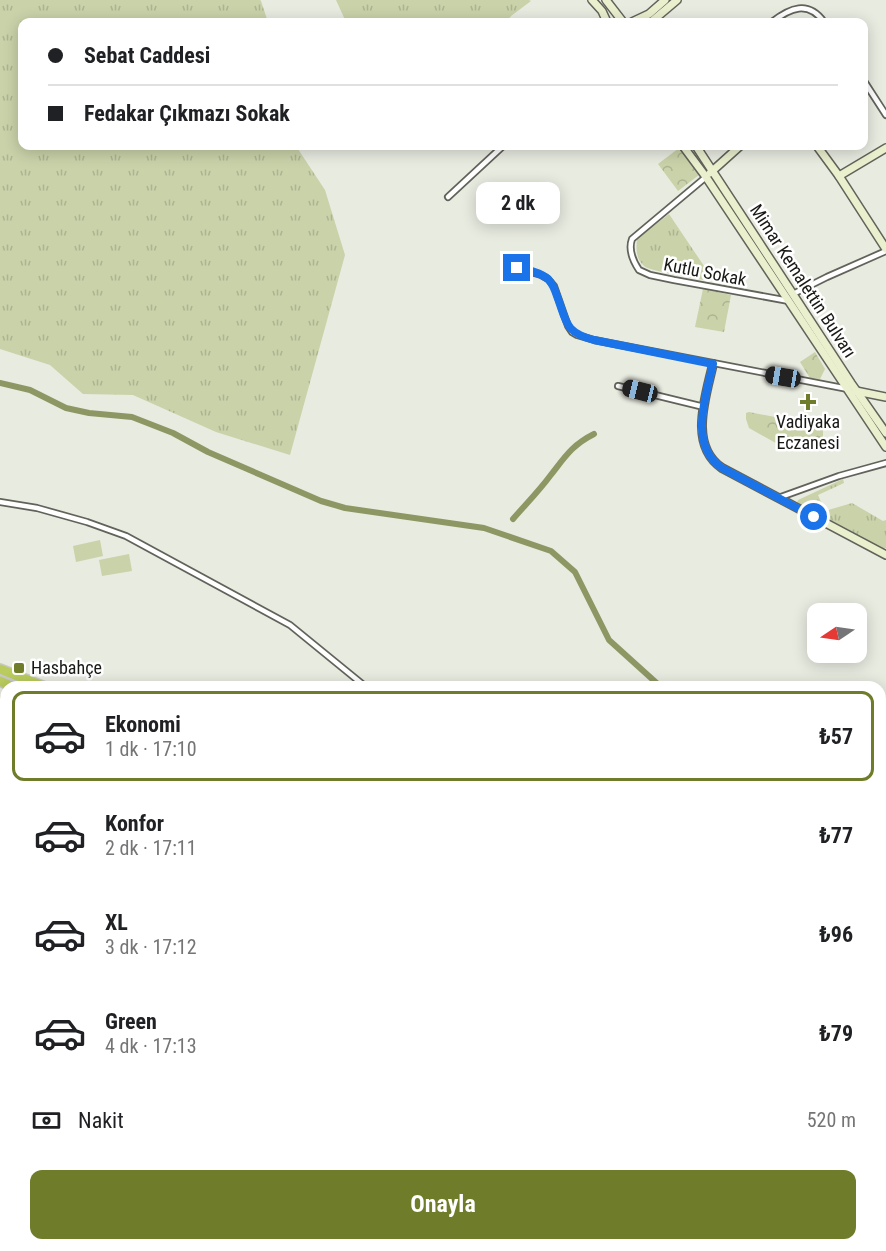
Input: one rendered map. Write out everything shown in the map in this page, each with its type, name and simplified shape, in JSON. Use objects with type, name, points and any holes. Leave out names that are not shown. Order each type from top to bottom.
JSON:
[{"type":"highway","points":[[0,669],[30,681]]},
{"type":"main road","points":[[592,0],[605,18]]},
{"type":"main road","points":[[606,0],[620,18]]},
{"type":"main road","points":[[640,18],[649,14],[665,0]]},
{"type":"main road","points":[[656,18],[677,0]]},
{"type":"main road","points":[[839,176],[886,148]]},
{"type":"main road","points":[[686,150],[791,298],[886,447]]},
{"type":"main road","name":"Mimar Kemalettin Bulvarı","points":[[699,150],[791,298],[886,433]]},
{"type":"main road","points":[[706,177],[736,150]]},
{"type":"main road","points":[[820,150],[886,250]]},
{"type":"main road","points":[[713,364],[702,416],[706,449],[713,461],[722,468],[886,555]]},
{"type":"main road","points":[[848,390],[886,397]]},
{"type":"street","points":[[778,18],[793,9],[808,10],[819,18]]},
{"type":"street","points":[[868,87],[886,115]]},
{"type":"street","points":[[448,197],[499,150]]},
{"type":"street","name":"Kutlu Sokak","points":[[706,177],[632,239],[631,252],[639,270],[674,280],[791,298]]},
{"type":"street","points":[[791,298],[827,277],[886,250]]},
{"type":"street","points":[[517,268],[541,274],[548,279],[554,286],[568,326],[577,335],[848,390]]},
{"type":"street","points":[[618,386],[704,407]]},
{"type":"street","points":[[778,498],[839,476],[886,463]]},
{"type":"street","points":[[0,502],[57,513],[126,536],[290,625],[359,681]]},
{"type":"green space","points":[[0,0],[260,0],[267,18],[18,18],[18,150],[299,150],[325,190],[345,255],[290,455],[216,432],[133,395],[83,394],[50,365],[0,349]]},
{"type":"green space","points":[[336,0],[531,1],[510,18],[344,18]]},
{"type":"green space","points":[[676,150],[680,150],[699,175],[678,191],[658,164]]},
{"type":"green space","points":[[669,214],[706,269],[704,280],[654,270],[644,266],[639,260],[637,239]]},
{"type":"green space","points":[[703,289],[731,295],[724,332],[695,327]]},
{"type":"green space","points":[[815,352],[825,369],[820,379],[810,378],[800,362]]},
{"type":"green space","points":[[746,413],[822,426],[823,437],[790,451],[749,428]]},
{"type":"green space","points":[[843,479],[844,483],[818,495],[825,511],[852,503],[883,521],[886,520],[886,548],[883,549],[797,503],[798,500]]},
{"type":"green space","points":[[100,540],[103,556],[76,562],[73,546]]},
{"type":"green space","points":[[129,554],[132,571],[102,576],[99,560]]},
{"type":"waterway","points":[[0,383],[30,390],[66,408],[89,413],[132,417],[173,433],[208,452],[321,501],[345,508],[484,528],[551,551],[575,572],[609,640],[654,681]]},
{"type":"waterway","points":[[513,519],[569,452],[594,434]]},
{"type":"place","name":"Vadiyaka Eczanesi","points":[[808,402]]},
{"type":"place","name":"Hasbahçe","points":[[19,668]]},
{"type":"route","points":[[517,268],[541,274],[548,279],[554,286],[568,326],[577,335],[713,364],[702,416],[704,441],[709,456],[722,468],[814,517]]}]
